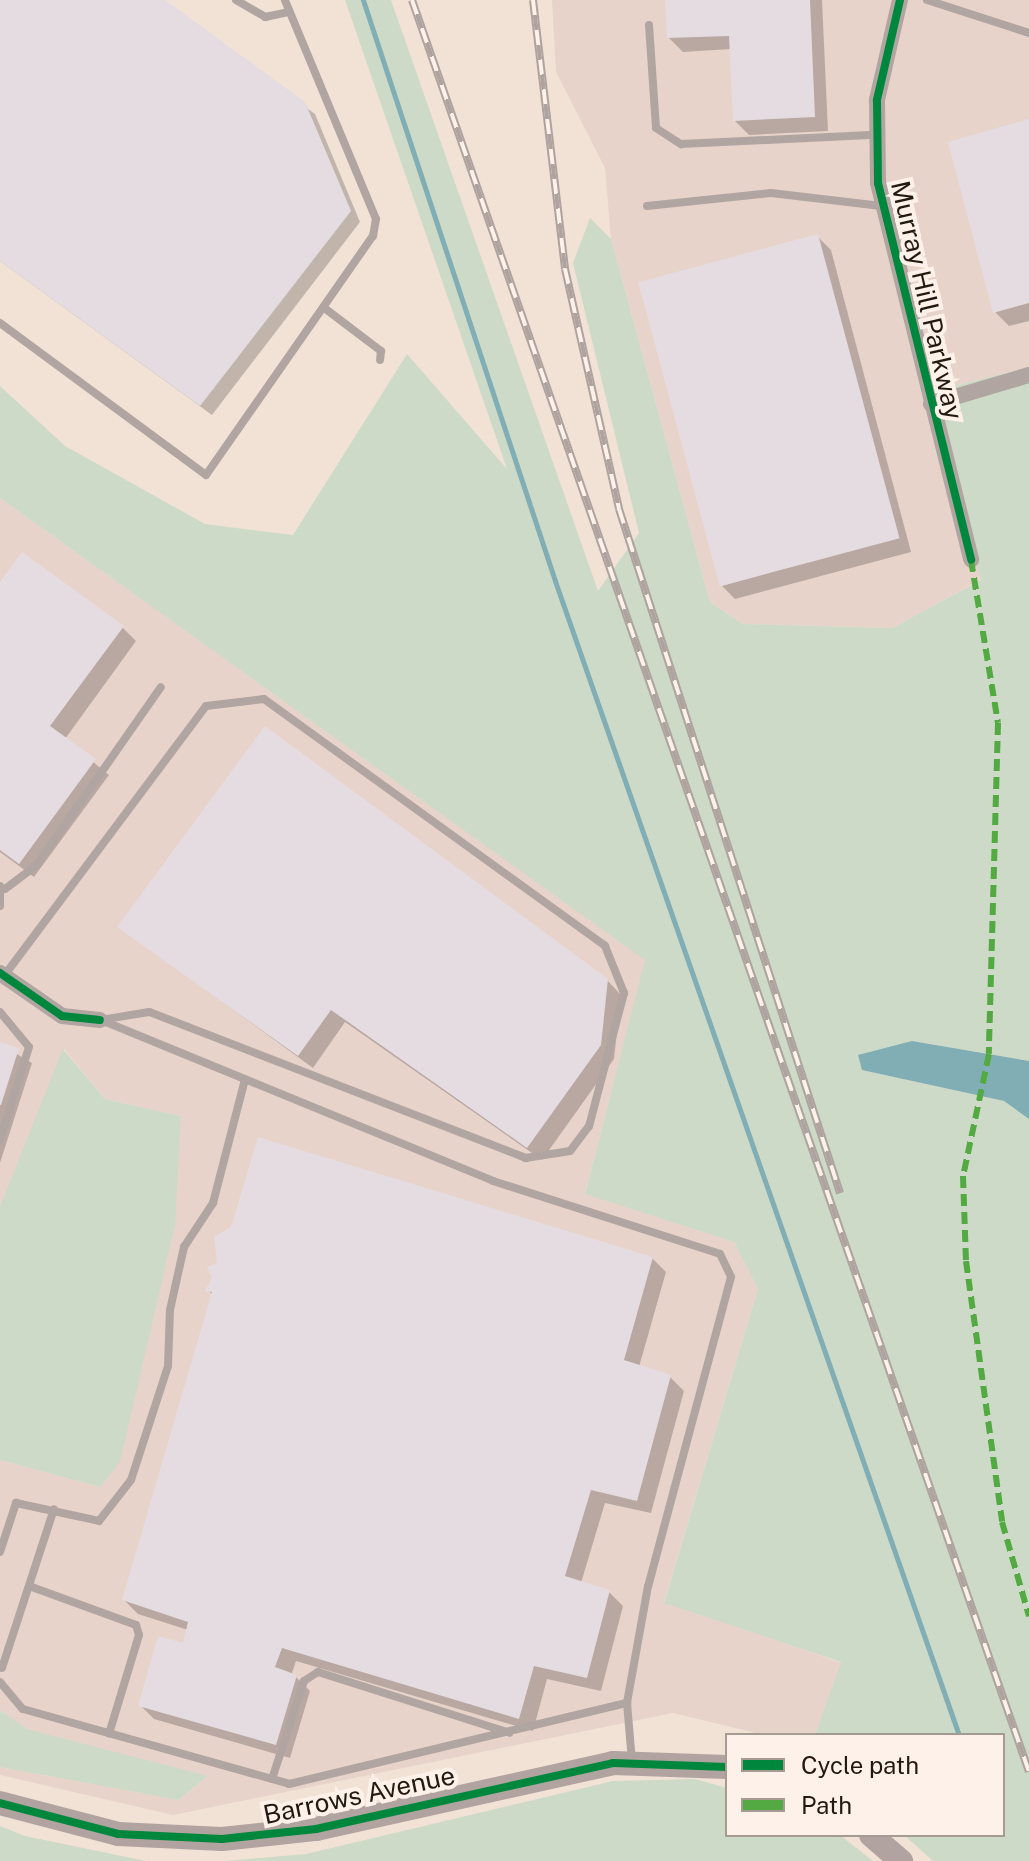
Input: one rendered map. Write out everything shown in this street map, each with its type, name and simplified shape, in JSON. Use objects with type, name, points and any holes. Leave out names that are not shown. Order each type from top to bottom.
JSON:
[{"type":"street","name":"Murray Hill Parkway","points":[[900,0],[882,65],[875,135],[881,206],[971,560]]},
{"type":"street","points":[[931,404],[1029,375]]},
{"type":"street","points":[[2,974],[62,1016],[100,1020]]},
{"type":"street","name":"Barrows Avenue","points":[[0,1803],[118,1834],[248,1838],[632,1761],[725,1767]]},
{"type":"street","points":[[873,1837],[901,1861]]},
{"type":"lane","points":[[236,0],[265,17],[289,12]]},
{"type":"lane","points":[[0,323],[206,475],[369,249],[376,219],[285,0]]},
{"type":"lane","points":[[927,0],[1029,33]]},
{"type":"lane","points":[[649,25],[656,128],[681,144],[875,135]]},
{"type":"lane","points":[[647,206],[771,193],[881,206]]},
{"type":"lane","points":[[327,310],[381,351],[380,360]]},
{"type":"lane","points":[[0,906],[2,888],[36,866],[161,687]]},
{"type":"lane","points":[[2,974],[206,706],[264,699],[605,946],[624,993],[589,1126],[570,1151],[526,1158],[149,1012],[100,1020]]},
{"type":"lane","points":[[0,1012],[29,1047],[0,1140]]},
{"type":"lane","points":[[100,1020],[244,1083],[493,1181],[720,1254],[731,1277],[648,1586],[627,1703],[632,1761]]},
{"type":"lane","points":[[0,1552],[16,1503],[99,1521],[131,1480],[168,1366],[170,1310],[184,1247],[213,1203],[244,1083]]},
{"type":"lane","points":[[54,1509],[1,1668],[0,1681],[23,1709],[289,1784],[627,1703]]},
{"type":"lane","points":[[29,1586],[136,1625],[139,1635],[109,1734]]},
{"type":"lane","points":[[272,1779],[304,1681],[318,1672],[511,1733]]},
{"type":"shaded area","points":[[552,0],[1029,0],[1029,367],[934,391],[982,579],[892,628],[743,624],[710,602],[611,239],[605,168],[556,72]]},
{"type":"shaded area","points":[[0,498],[646,960],[585,1193],[734,1242],[758,1289],[664,1602],[842,1663],[816,1733],[756,1733],[673,1713],[173,1815],[0,1775],[0,1767],[178,1800],[207,1777],[26,1729],[0,1710],[0,1460],[100,1487],[181,1116],[105,1099],[64,1049],[0,1206]]},
{"type":"green space","points":[[345,0],[391,0],[598,591],[639,533],[573,263],[590,218],[611,239],[710,602],[743,624],[892,628],[981,580],[934,391],[1029,367],[1029,1061],[912,1041],[863,1070],[1004,1101],[1029,1119],[1029,1861],[933,1861],[906,1837],[1005,1837],[1005,1733],[816,1733],[841,1662],[664,1603],[758,1289],[734,1242],[585,1194],[645,960],[0,498],[0,386],[65,446],[205,524],[293,535],[407,354],[507,469]]},
{"type":"green space","points":[[63,1049],[105,1099],[181,1116],[175,1225],[120,1462],[100,1487],[0,1460],[0,1206]]},
{"type":"green space","points":[[0,1710],[27,1729],[208,1776],[178,1800],[0,1767]]},
{"type":"green space","points":[[695,1779],[725,1787],[725,1837],[843,1837],[873,1861],[225,1861],[306,1854],[613,1781]]},
{"type":"green space","points":[[0,1826],[25,1836],[146,1861],[0,1861]]},
{"type":"water","points":[[912,1041],[1029,1061],[1029,1119],[1004,1101],[862,1070],[858,1055]]},
{"type":"building","points":[[0,0],[165,0],[305,102],[351,211],[200,406],[0,261]]},
{"type":"building","points":[[665,0],[810,0],[815,117],[733,121],[729,36],[667,38]]},
{"type":"building","points":[[1029,119],[1029,303],[993,313],[948,142]]},
{"type":"building","points":[[818,234],[900,538],[720,586],[638,282]]},
{"type":"building","points":[[22,552],[124,626],[50,726],[96,759],[19,864],[0,850],[0,582]]},
{"type":"building","points":[[265,726],[608,979],[601,1045],[527,1148],[331,1010],[298,1056],[117,927]]},
{"type":"building","points":[[0,1042],[19,1048],[1,1105],[0,1105]]},
{"type":"building","points":[[258,1137],[653,1257],[624,1360],[671,1375],[637,1501],[591,1490],[565,1576],[610,1590],[587,1678],[534,1666],[519,1719],[282,1648],[275,1667],[297,1675],[276,1745],[138,1706],[158,1636],[183,1643],[188,1622],[122,1600],[212,1292],[205,1291],[212,1277],[207,1267],[217,1263],[214,1237],[231,1227]]},
{"type":"waterway","points":[[363,0],[555,581],[958,1733]]},
{"type":"railway","points":[[412,0],[1029,1772]]},
{"type":"railway","points":[[533,0],[565,269],[619,509],[840,1193]]},
{"type":"marked path","points":[[971,560],[998,723],[989,1054],[963,1176],[966,1261],[1002,1522],[1029,1616]]},
{"type":"cycle path","points":[[900,0],[877,100],[878,183],[971,560]]},
{"type":"cycle path","points":[[0,973],[62,1016],[100,1020]]},
{"type":"cycle path","points":[[0,1803],[118,1834],[222,1839],[316,1829],[613,1763],[725,1767]]}]
